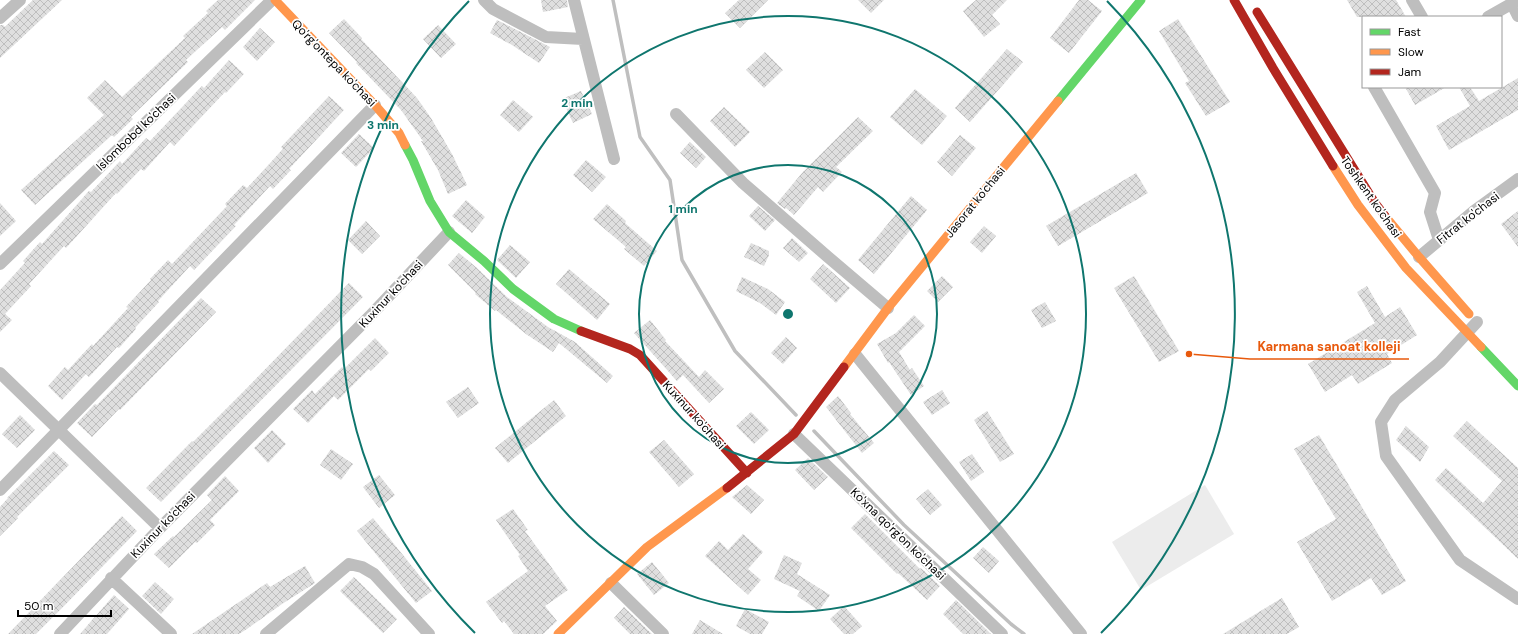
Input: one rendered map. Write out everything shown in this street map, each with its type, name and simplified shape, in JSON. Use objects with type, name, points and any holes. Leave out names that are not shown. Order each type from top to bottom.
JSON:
[{"type":"main road","name":"Qo'rg'ontepa ko'chasi","points":[[273,0],[376,105],[399,133],[413,160],[430,201],[449,232]]},
{"type":"main road","name":"Jasorat ko'chasi","points":[[558,634],[647,547],[747,473],[794,434],[888,308],[1141,0]]},
{"type":"main road","name":"Toshkent ko'chasi","points":[[1234,0],[1273,68],[1358,205],[1406,268],[1518,386]]},
{"type":"main road","name":"Toshkent ko'chasi","points":[[1254,7],[1375,203],[1419,257],[1479,325]]},
{"type":"main road","name":"Kuxinur ko'chasi","points":[[449,232],[484,261],[512,289],[554,319],[585,333],[630,349],[640,355],[747,473]]},
{"type":"street","name":"Islombobd ko'chasi","points":[[0,264],[273,0]]},
{"type":"street","points":[[484,0],[493,9],[546,37],[584,39]]},
{"type":"street","points":[[574,0],[614,159]]},
{"type":"street","points":[[1412,0],[1421,16]]},
{"type":"street","points":[[0,18],[14,2]]},
{"type":"street","points":[[1490,16],[1515,2],[1518,16]]},
{"type":"street","points":[[1375,88],[1435,193],[1430,212],[1439,240]]},
{"type":"street","points":[[0,490],[376,105]]},
{"type":"street","points":[[676,114],[743,182],[888,308]]},
{"type":"street","name":"Fitrat ko'chasi","points":[[1419,257],[1474,211],[1518,179]]},
{"type":"street","name":"Kuxinur ko'chasi","points":[[60,634],[111,578],[370,316],[449,232]]},
{"type":"street","points":[[1479,325],[1467,332],[1440,362],[1395,400],[1381,422],[1386,456],[1460,560],[1518,599]]},
{"type":"street","points":[[855,354],[1080,634]]},
{"type":"street","points":[[0,373],[160,528]]},
{"type":"street","name":"Ko'xna qo'rg'on ko'chasi","points":[[794,434],[1002,634]]},
{"type":"street","points":[[266,634],[349,564],[362,567],[374,574],[430,634]]},
{"type":"street","points":[[111,578],[171,634]]},
{"type":"street","points":[[611,583],[663,634]]},
{"type":"shaded area","points":[[1205,485],[1234,534],[1141,590],[1112,542]]},
{"type":"building","points":[[33,0],[62,0],[0,58],[0,25],[5,27]]},
{"type":"building","points":[[218,0],[255,0],[225,30],[222,27],[186,60],[188,62],[131,117],[133,119],[114,137],[112,135],[35,205],[21,190],[104,115],[87,98],[105,80],[122,97],[185,38],[183,36],[208,13],[206,11]]},
{"type":"building","points":[[541,0],[567,0],[568,7],[543,12]]},
{"type":"building","points":[[739,0],[768,0],[740,28],[725,13]]},
{"type":"building","points":[[858,0],[884,0],[871,13]]},
{"type":"building","points":[[976,0],[1007,0],[992,15],[1000,24],[984,37],[963,11]]},
{"type":"building","points":[[1079,0],[1088,0],[1102,11],[1069,53],[1050,38]]},
{"type":"building","points":[[1347,0],[1396,0],[1405,16],[1362,16],[1357,17]]},
{"type":"building","points":[[344,19],[417,98],[431,118],[452,154],[467,185],[448,194],[438,170],[421,141],[423,141],[401,110],[329,33]]},
{"type":"building","points":[[1178,19],[1230,102],[1206,116],[1185,83],[1189,81],[1159,31]]},
{"type":"building","points":[[497,20],[550,47],[539,63],[512,45],[490,33]]},
{"type":"building","points":[[438,25],[456,44],[441,58],[423,39]]},
{"type":"building","points":[[260,28],[275,42],[257,61],[243,47]]},
{"type":"building","points":[[1007,49],[1023,62],[970,122],[955,108]]},
{"type":"building","points":[[765,52],[783,70],[764,88],[746,70]]},
{"type":"building","points":[[229,60],[244,74],[174,146],[170,142],[144,171],[141,169],[117,194],[116,193],[66,248],[64,246],[29,284],[31,286],[5,314],[12,320],[0,332],[0,290],[25,263],[23,261],[40,242],[42,244],[89,191],[91,192],[120,161],[122,164],[146,138],[150,141],[202,86],[204,88]]},
{"type":"building","points":[[1518,78],[1518,110],[1449,150],[1436,126],[1470,106],[1460,88],[1471,88],[1479,101]]},
{"type":"building","points":[[1406,88],[1444,88],[1415,105]]},
{"type":"building","points":[[915,89],[947,116],[922,145],[890,117]]},
{"type":"building","points":[[581,91],[592,114],[573,123],[562,99]]},
{"type":"building","points":[[329,96],[344,110],[289,169],[291,170],[273,189],[270,186],[234,225],[236,226],[194,270],[190,266],[158,301],[159,302],[119,348],[117,347],[89,377],[86,374],[62,400],[48,386],[65,367],[68,370],[92,344],[93,346],[128,308],[126,307],[151,280],[150,279],[168,260],[172,264],[227,206],[225,204],[243,185],[247,188],[283,149],[281,147]]},
{"type":"building","points":[[513,100],[533,117],[519,132],[500,115]]},
{"type":"building","points":[[724,107],[750,132],[735,147],[710,121]]},
{"type":"building","points":[[858,117],[873,131],[836,167],[842,172],[823,192],[818,187],[794,215],[777,203],[802,173]]},
{"type":"building","points":[[359,134],[374,148],[356,167],[341,153]]},
{"type":"building","points":[[960,135],[976,148],[952,176],[937,162]]},
{"type":"building","points":[[690,142],[706,157],[696,168],[680,153]]},
{"type":"building","points":[[586,160],[606,177],[592,192],[573,175]]},
{"type":"building","points":[[1136,173],[1148,193],[1058,246],[1046,226]]},
{"type":"building","points":[[911,196],[927,210],[874,274],[858,260]]},
{"type":"building","points":[[466,200],[485,217],[472,233],[452,216]]},
{"type":"building","points":[[0,203],[16,221],[0,236]]},
{"type":"building","points":[[607,204],[626,221],[625,223],[657,251],[644,266],[624,249],[626,247],[593,219]]},
{"type":"building","points":[[758,206],[775,220],[765,231],[749,216]]},
{"type":"building","points":[[1518,211],[1518,247],[1501,224]]},
{"type":"building","points":[[366,221],[380,236],[362,254],[348,240]]},
{"type":"building","points":[[984,226],[996,236],[982,253],[970,242]]},
{"type":"building","points":[[792,238],[808,253],[799,262],[783,248]]},
{"type":"building","points":[[751,243],[769,251],[769,255],[764,266],[744,257]]},
{"type":"building","points":[[510,245],[530,262],[516,278],[497,260]]},
{"type":"building","points":[[459,253],[507,297],[548,327],[575,342],[613,376],[607,383],[559,343],[553,352],[526,334],[496,310],[495,311],[475,294],[476,293],[448,265]]},
{"type":"building","points":[[823,264],[850,288],[836,303],[810,279]]},
{"type":"building","points":[[569,269],[610,304],[597,320],[556,284]]},
{"type":"building","points":[[942,276],[953,287],[938,302],[927,291]]},
{"type":"building","points":[[1134,276],[1179,351],[1159,362],[1114,288]]},
{"type":"building","points":[[742,277],[768,289],[785,302],[776,315],[760,303],[736,291]]},
{"type":"building","points":[[349,283],[363,297],[161,502],[146,488],[244,391]]},
{"type":"building","points":[[1367,286],[1385,317],[1400,307],[1417,335],[1387,354],[1392,363],[1358,384],[1352,375],[1325,392],[1308,364],[1375,323],[1357,292]]},
{"type":"building","points":[[201,298],[216,312],[92,437],[77,423],[95,404],[97,405]]},
{"type":"building","points":[[1045,302],[1056,321],[1042,328],[1031,310]]},
{"type":"building","points":[[914,315],[925,326],[899,352],[910,370],[912,368],[924,386],[911,395],[889,362],[888,363],[877,344],[896,333]]},
{"type":"building","points":[[650,320],[666,340],[665,341],[699,377],[705,370],[724,389],[709,403],[683,375],[677,381],[634,333]]},
{"type":"building","points":[[786,337],[797,348],[783,364],[771,353]]},
{"type":"building","points":[[375,338],[389,353],[371,371],[369,369],[338,400],[334,396],[308,423],[293,409],[312,390],[315,394],[342,367],[344,369]]},
{"type":"building","points":[[468,387],[479,403],[458,418],[446,402]]},
{"type":"building","points":[[942,390],[950,403],[932,415],[923,402]]},
{"type":"building","points":[[838,396],[851,413],[850,414],[874,443],[862,453],[826,407]]},
{"type":"building","points":[[554,400],[566,416],[508,463],[495,448]]},
{"type":"building","points":[[987,411],[1014,454],[1000,462],[974,420]]},
{"type":"building","points":[[751,412],[769,430],[754,444],[736,426]]},
{"type":"building","points":[[20,415],[35,430],[17,448],[2,434]]},
{"type":"building","points":[[1467,421],[1518,468],[1518,559],[1435,480],[1446,468],[1483,503],[1502,481],[1453,436]]},
{"type":"building","points":[[1406,426],[1429,447],[1420,462],[1396,440]]},
{"type":"building","points":[[272,430],[286,444],[268,463],[254,448]]},
{"type":"building","points":[[1319,435],[1406,581],[1382,595],[1371,578],[1332,601],[1297,542],[1336,519],[1294,449]]},
{"type":"building","points":[[664,440],[694,474],[679,487],[649,452]]},
{"type":"building","points":[[331,449],[353,464],[341,480],[320,465]]},
{"type":"building","points":[[54,451],[69,465],[0,536],[0,507],[7,498]]},
{"type":"building","points":[[972,454],[984,472],[971,481],[959,462]]},
{"type":"building","points":[[808,458],[828,477],[814,490],[795,470]]},
{"type":"building","points":[[379,475],[395,495],[379,508],[363,487]]},
{"type":"building","points":[[225,476],[239,491],[210,520],[215,525],[197,543],[195,542],[169,568],[154,554],[212,500],[207,495]]},
{"type":"building","points":[[747,485],[764,500],[751,514],[732,497]]},
{"type":"building","points":[[928,489],[942,505],[930,515],[916,499]]},
{"type":"building","points":[[513,509],[528,530],[525,531],[568,590],[545,606],[557,621],[543,634],[514,634],[504,621],[502,623],[486,602],[528,571],[518,556],[520,555],[496,520]]},
{"type":"building","points":[[865,514],[920,569],[921,568],[940,586],[927,600],[898,573],[897,574],[851,528]]},
{"type":"building","points":[[122,516],[137,531],[36,634],[8,634]]},
{"type":"building","points":[[373,518],[432,591],[416,603],[357,531]]},
{"type":"building","points":[[743,534],[763,552],[748,569],[761,580],[748,595],[705,556],[719,541],[728,550]]},
{"type":"building","points":[[983,547],[999,561],[989,573],[973,558]]},
{"type":"building","points":[[784,555],[802,563],[797,574],[830,595],[819,611],[797,596],[800,591],[774,579]]},
{"type":"building","points":[[652,562],[669,583],[654,595],[637,574]]},
{"type":"building","points":[[305,566],[315,583],[239,634],[192,634],[267,583],[270,587]]},
{"type":"building","points":[[354,577],[397,619],[383,633],[340,591]]},
{"type":"building","points":[[155,582],[174,599],[161,614],[142,596]]},
{"type":"building","points":[[114,595],[129,609],[107,634],[80,634]]},
{"type":"building","points":[[1282,598],[1299,627],[1287,634],[1223,634]]},
{"type":"building","points":[[956,600],[991,634],[963,634],[943,614]]},
{"type":"building","points":[[844,606],[862,626],[853,634],[844,634],[830,619]]},
{"type":"building","points":[[624,607],[652,634],[630,634],[614,618]]},
{"type":"building","points":[[745,609],[769,622],[762,634],[750,634],[736,626]]},
{"type":"building","points":[[700,620],[723,634],[692,634]]},
{"type":"waterway","points":[[613,0],[640,137],[670,180],[682,260],[735,351],[796,415]]},
{"type":"waterway","points":[[814,431],[904,525],[1011,624],[1024,634]]},
{"type":"traffic: fast","points":[[1058,101],[1141,0]]},
{"type":"traffic: fast","points":[[405,145],[430,201],[449,232],[484,261],[513,289],[554,319],[581,331]]},
{"type":"traffic: fast","points":[[1481,347],[1518,386]]},
{"type":"traffic: slow","points":[[275,0],[375,105],[399,133],[405,145]]},
{"type":"traffic: slow","points":[[844,367],[888,308],[1058,101]]},
{"type":"traffic: slow","points":[[1333,166],[1358,205],[1406,268],[1481,347]]},
{"type":"traffic: slow","points":[[1385,216],[1469,314]]},
{"type":"traffic: slow","points":[[558,634],[647,547],[727,488]]},
{"type":"traffic: jam","points":[[1234,0],[1273,68],[1333,166]]},
{"type":"traffic: jam","points":[[1257,12],[1375,203],[1385,216]]},
{"type":"traffic: jam","points":[[581,331],[630,349],[640,355],[747,473]]},
{"type":"traffic: jam","points":[[727,488],[794,434],[844,367]]},
{"type":"place","name":"Karmana sanoat kolleji","points":[[1189,354]]}]
